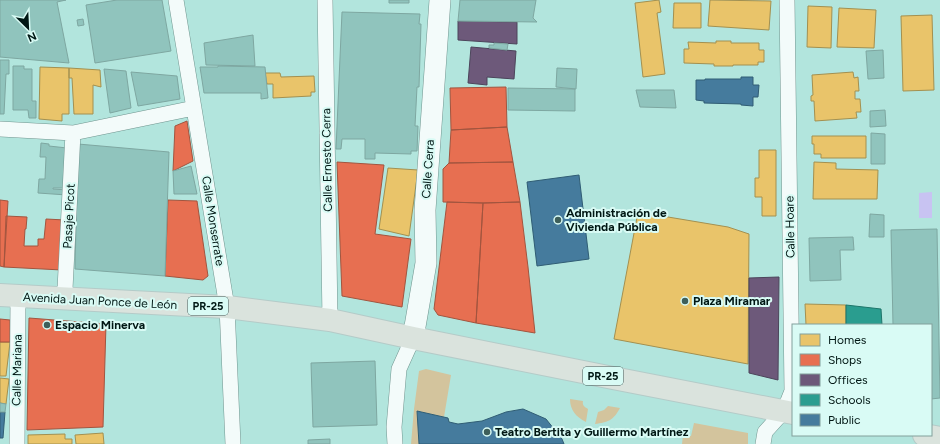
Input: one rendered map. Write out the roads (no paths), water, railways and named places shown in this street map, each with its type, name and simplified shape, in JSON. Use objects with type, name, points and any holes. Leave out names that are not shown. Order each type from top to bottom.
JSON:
[{"type":"main road","name":"Avenida Juan Ponce de León","points":[[9,295],[228,307],[330,320],[413,338]]},
{"type":"main road","name":"PR-25","points":[[413,338],[788,412]]},
{"type":"main road","points":[[929,436],[940,438]]},
{"type":"street","name":"Calle Monserrate","points":[[176,0],[228,307],[233,444]]},
{"type":"street","name":"Calle Ernesto Cerra","points":[[324,0],[330,320]]},
{"type":"street","name":"Calle Cerra","points":[[413,338],[426,263],[426,210],[440,0]]},
{"type":"street","name":"Calle Hoare","points":[[763,444],[764,432],[788,412],[792,391],[787,0]]},
{"type":"street","points":[[0,129],[73,134],[194,108]]},
{"type":"street","name":"Pasaje Picot","points":[[66,298],[65,289],[73,134]]},
{"type":"street","name":"Calle Mariana","points":[[9,295],[17,444]]},
{"type":"street","points":[[395,444],[394,428],[399,369],[413,338]]},
{"type":"place","name":"Administración de Vivienda Pública","points":[[558,220]]},
{"type":"place","name":"Plaza Miramar","points":[[685,301]]},
{"type":"place","name":"Espacio Minerva","points":[[47,325]]},
{"type":"place","name":"Teatro Bertita y Guillermo Martínez","points":[[487,432]]}]
